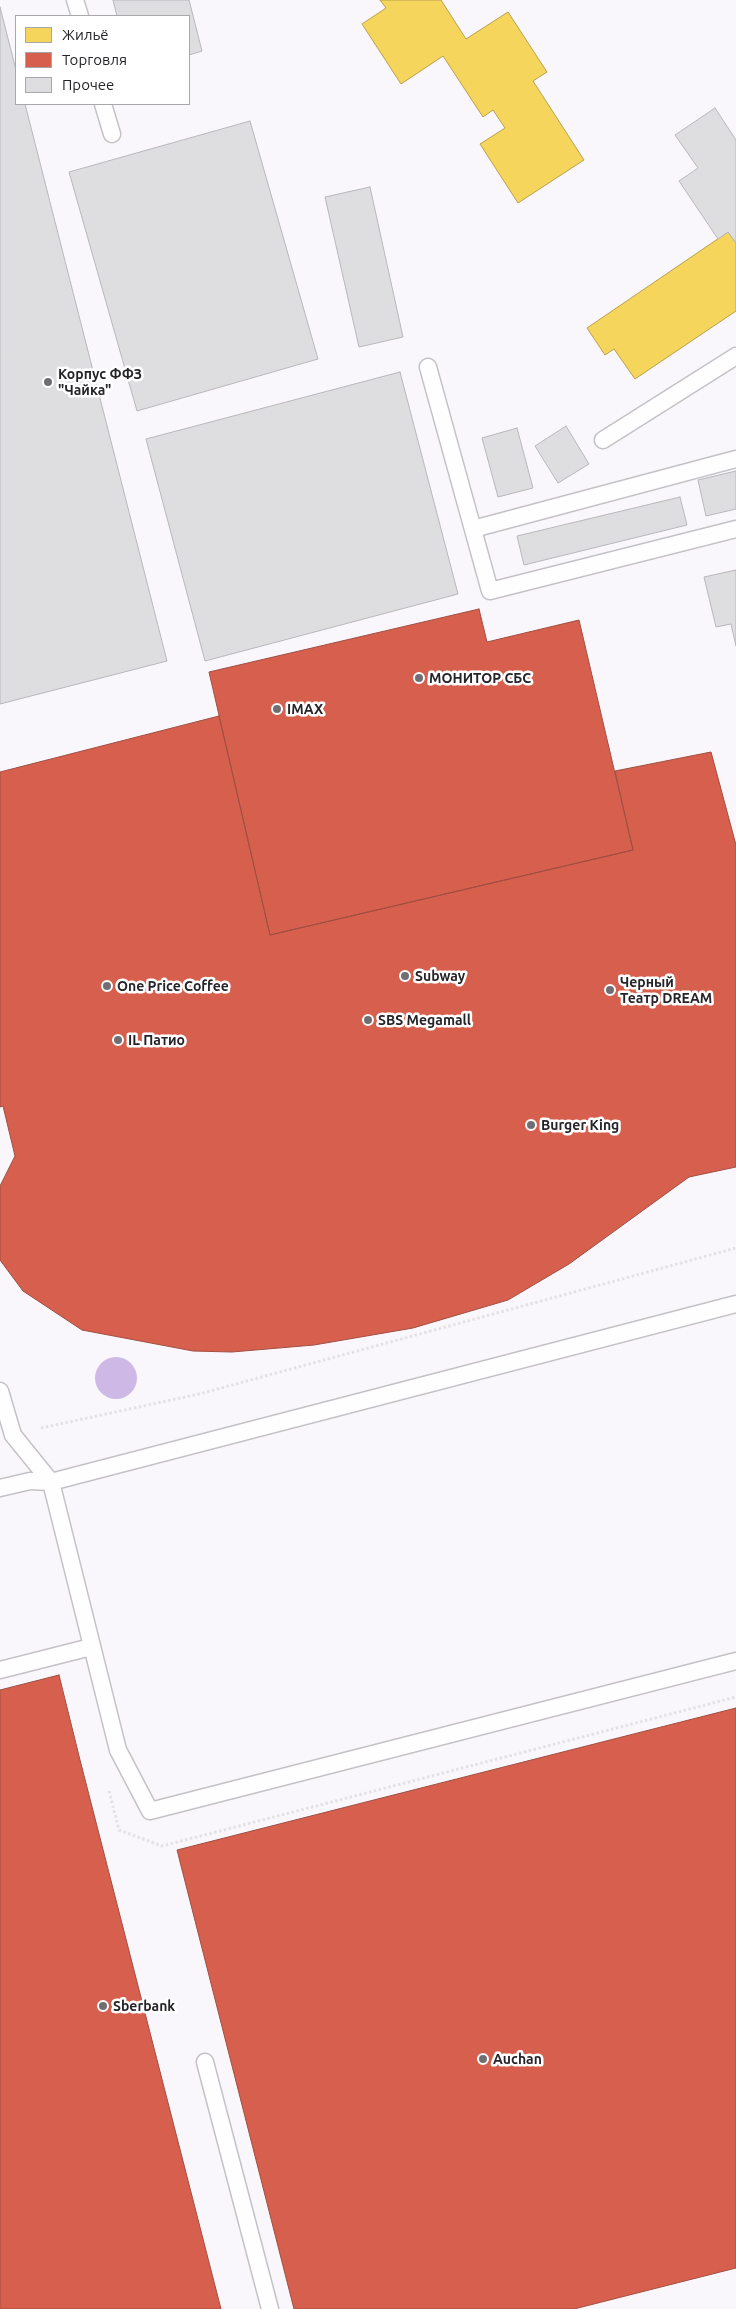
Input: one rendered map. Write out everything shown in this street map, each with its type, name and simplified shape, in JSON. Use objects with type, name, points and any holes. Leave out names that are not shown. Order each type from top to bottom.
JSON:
[{"type":"lane","points":[[75,0],[80,15]]},
{"type":"lane","points":[[103,105],[112,134]]},
{"type":"lane","points":[[603,440],[736,356]]},
{"type":"lane","points":[[428,367],[490,591],[736,529]]},
{"type":"lane","points":[[473,529],[736,459]]},
{"type":"lane","points":[[0,1488],[30,1481],[51,1482],[736,1304]]},
{"type":"lane","points":[[0,1390],[13,1435],[51,1482],[118,1750],[150,1811],[736,1661]]},
{"type":"lane","points":[[0,1670],[91,1647]]},
{"type":"lane","points":[[205,2062],[270,2309]]},
{"type":"path","points":[[13,1435],[198,1394],[736,1248]]},
{"type":"path","points":[[107,1783],[119,1830],[162,1846],[736,1696]]},
{"type":"shaded area","points":[[120,1357],[128,1360],[134,1366],[137,1378],[134,1390],[128,1396],[112,1399],[104,1396],[98,1390],[95,1374],[98,1366],[104,1360]]},
{"type":"building: Жильё","points":[[380,0],[441,0],[466,39],[508,12],[547,72],[533,81],[584,160],[518,203],[480,144],[505,128],[493,110],[483,117],[443,56],[401,84],[362,24],[386,8]]},
{"type":"building: Жильё","points":[[728,232],[736,243],[736,311],[635,379],[614,349],[605,355],[587,328]]},
{"type":"building: Торговля","points":[[479,609],[487,642],[579,620],[633,850],[270,935],[209,672]]},
{"type":"building: Торговля","name":"SBS Megamall","points":[[219,716],[270,935],[633,850],[615,771],[711,752],[736,845],[736,1167],[689,1177],[569,1264],[508,1300],[413,1328],[314,1345],[232,1352],[193,1351],[82,1330],[23,1291],[0,1260],[0,1186],[15,1156],[3,1106],[0,1107],[0,772]]},
{"type":"building: Торговля","points":[[59,1675],[221,2309],[0,2309],[0,1690]]},
{"type":"building: Торговля","name":"Auchan","points":[[736,1708],[736,2268],[574,2309],[294,2309],[177,1850]]},
{"type":"building: Прочее","points":[[113,0],[189,0],[202,51],[190,55],[190,15],[117,15]]},
{"type":"building: Прочее","name":"Корпус ФФЗ \"Чайка\"","points":[[0,7],[15,66],[15,105],[25,105],[167,661],[0,704]]},
{"type":"building: Прочее","points":[[715,108],[736,140],[736,243],[728,232],[718,239],[679,181],[698,168],[675,135]]},
{"type":"building: Прочее","points":[[250,121],[318,359],[137,411],[69,172]]},
{"type":"building: Прочее","points":[[370,187],[403,337],[359,347],[325,197]]},
{"type":"building: Прочее","points":[[400,372],[458,594],[205,661],[146,439]]},
{"type":"building: Прочее","points":[[566,426],[589,464],[558,483],[535,446]]},
{"type":"building: Прочее","points":[[517,428],[533,488],[498,497],[482,438]]},
{"type":"building: Прочее","points":[[736,471],[736,509],[706,516],[698,480]]},
{"type":"building: Прочее","points":[[680,497],[687,525],[524,565],[517,536]]},
{"type":"building: Прочее","points":[[736,570],[736,646],[731,624],[716,627],[704,577]]},
{"type":"place","name":"Корпус ФФЗ \"Чайка\"","points":[[48,382]]},
{"type":"place","name":"МОНИТОР СБС","points":[[419,678]]},
{"type":"place","name":"IMAX","points":[[277,709]]},
{"type":"place","name":"Subway","points":[[405,976]]},
{"type":"place","name":"One Price Coffee","points":[[107,986]]},
{"type":"place","name":"Черный Театр DREAM","points":[[610,990]]},
{"type":"place","name":"SBS Megamall","points":[[368,1020]]},
{"type":"place","name":"IL Патио","points":[[118,1040]]},
{"type":"place","name":"Burger King","points":[[531,1125]]},
{"type":"place","name":"Sberbank","points":[[103,2006]]},
{"type":"place","name":"Auchan","points":[[483,2059]]}]
